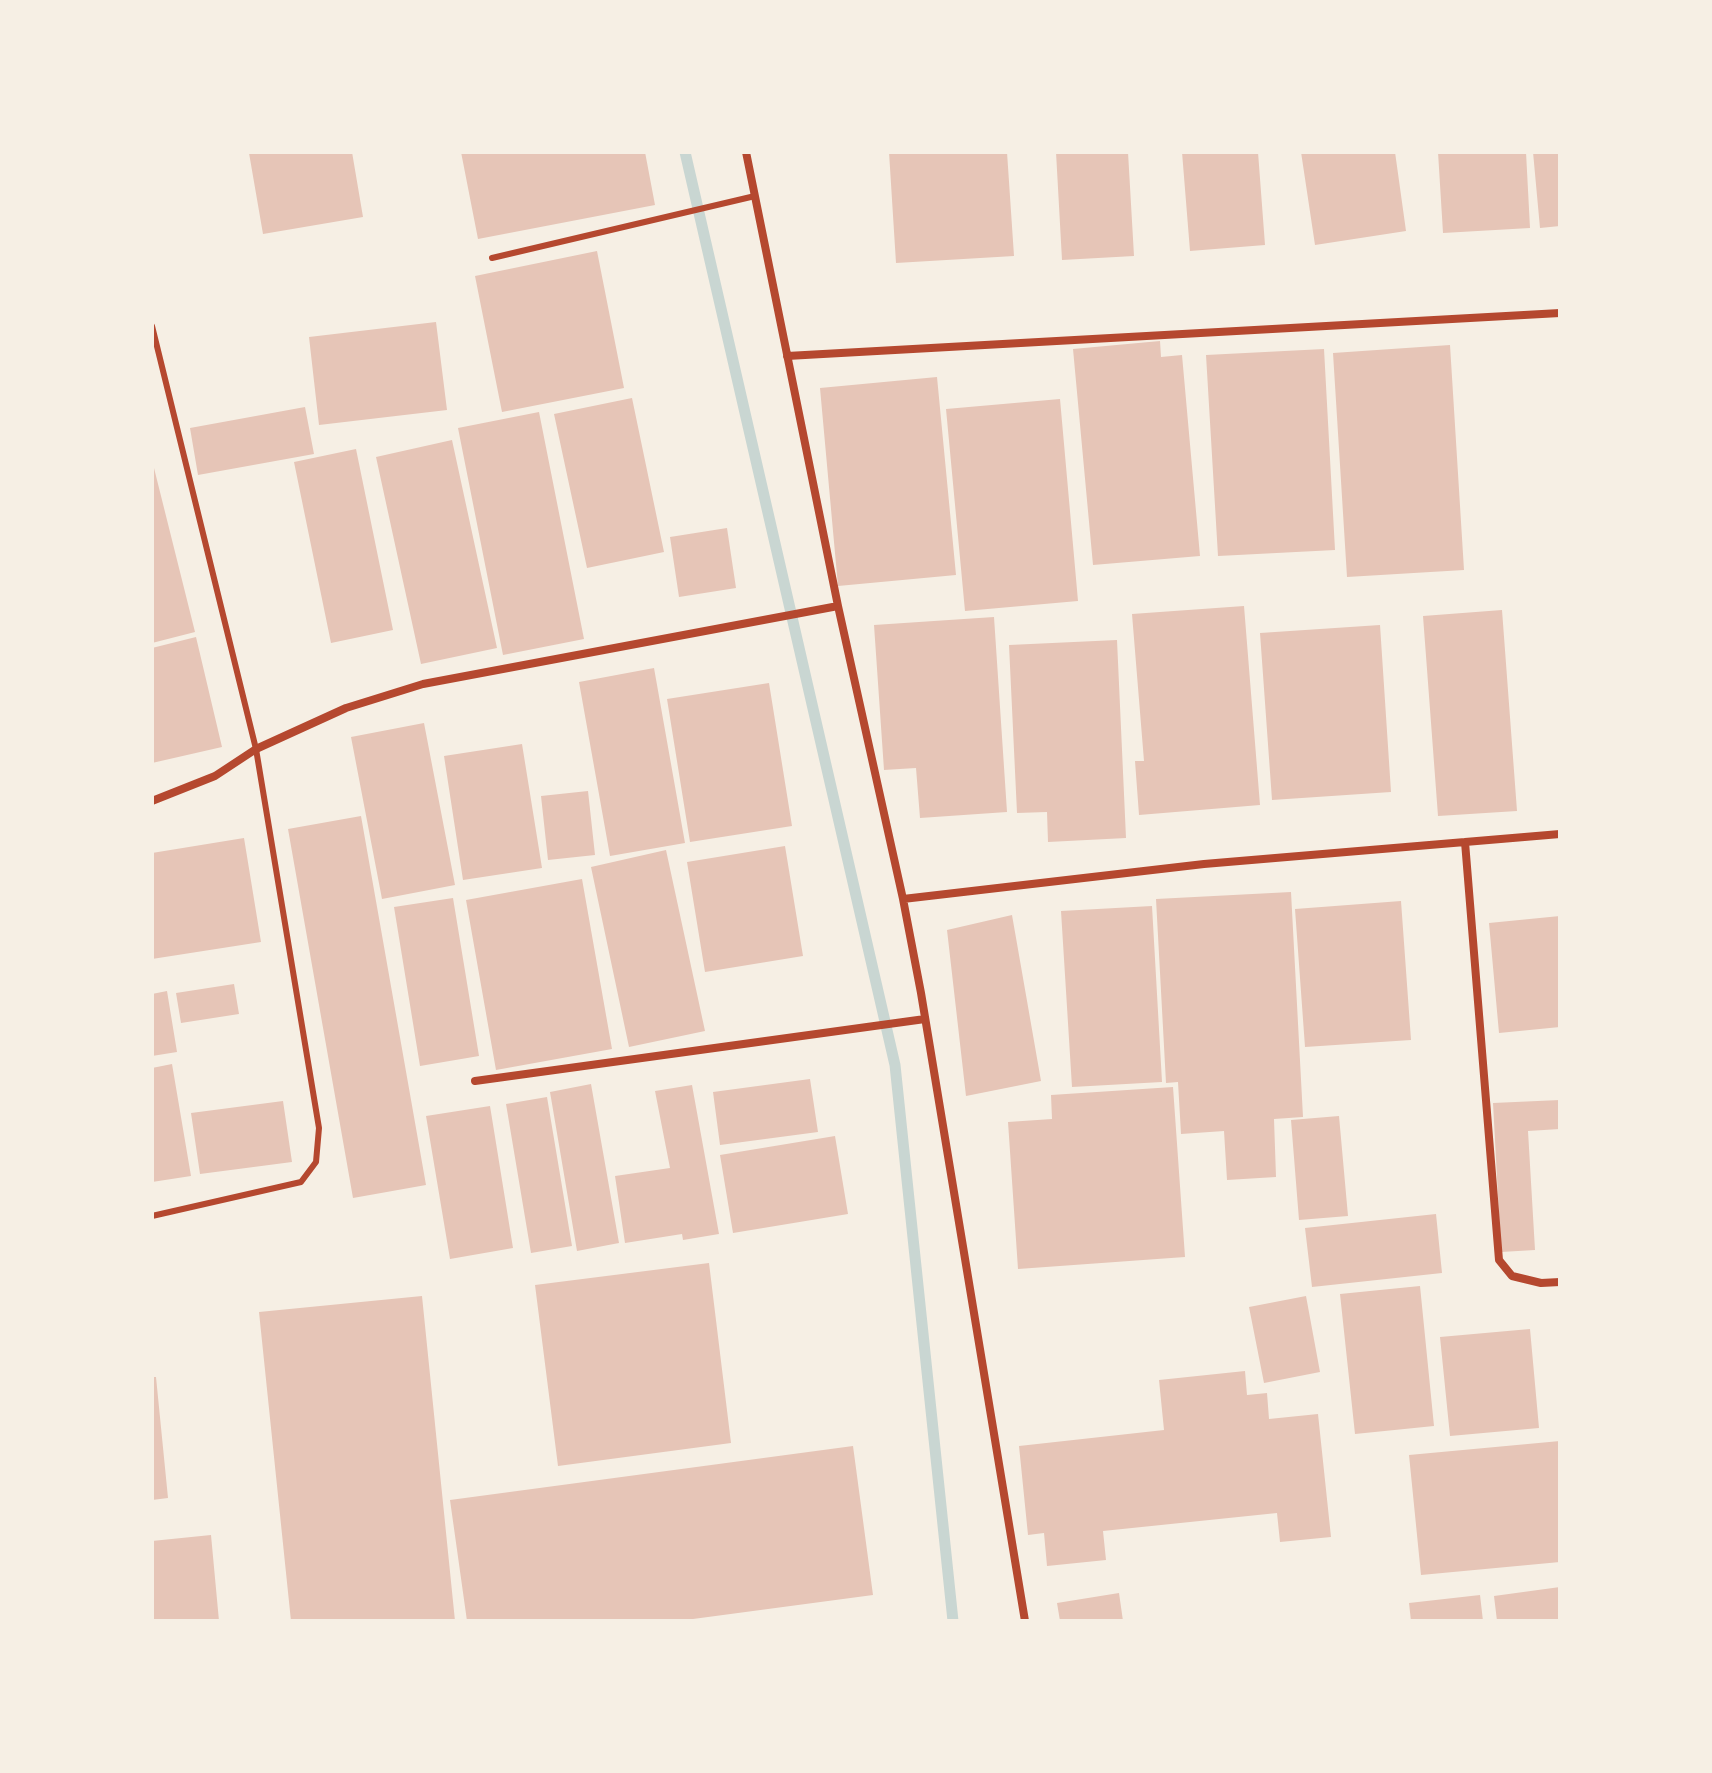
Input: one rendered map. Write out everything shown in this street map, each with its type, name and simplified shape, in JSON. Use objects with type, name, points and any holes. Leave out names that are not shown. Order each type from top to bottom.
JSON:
[{"type":"street","points":[[746,152],[838,606],[903,899],[1025,1621]]},
{"type":"street","points":[[787,356],[1560,313]]},
{"type":"street","points":[[152,801],[215,776],[256,749],[346,708],[423,684],[838,606]]},
{"type":"street","points":[[903,899],[1204,864],[1560,834]]},
{"type":"street","points":[[1465,842],[1499,1260],[1512,1276],[1541,1283],[1560,1282]]},
{"type":"street","points":[[475,1081],[925,1019]]},
{"type":"lane","points":[[492,258],[755,196]]},
{"type":"lane","points":[[152,326],[256,749],[319,1128],[316,1162],[301,1182],[152,1216]]},
{"type":"building","points":[[352,152],[363,217],[263,234],[249,153]]},
{"type":"building","points":[[461,152],[645,152],[655,205],[478,239]]},
{"type":"building","points":[[889,152],[1007,152],[1014,256],[896,263]]},
{"type":"building","points":[[1056,152],[1128,152],[1134,256],[1062,260]]},
{"type":"building","points":[[1182,152],[1258,152],[1265,245],[1190,251]]},
{"type":"building","points":[[1301,152],[1395,152],[1406,231],[1315,245]]},
{"type":"building","points":[[1438,152],[1526,152],[1530,228],[1443,233]]},
{"type":"building","points":[[1533,152],[1560,152],[1560,226],[1540,228]]},
{"type":"building","points":[[597,251],[624,388],[502,412],[475,276]]},
{"type":"building","points":[[436,322],[447,410],[319,425],[309,337]]},
{"type":"building","points":[[1160,341],[1161,357],[1182,355],[1200,556],[1093,565],[1073,349]]},
{"type":"building","points":[[1450,345],[1464,570],[1347,577],[1333,353]]},
{"type":"building","points":[[1324,349],[1335,550],[1218,556],[1206,355]]},
{"type":"building","points":[[937,377],[956,575],[838,586],[820,388]]},
{"type":"building","points":[[632,398],[664,552],[587,568],[554,414]]},
{"type":"building","points":[[1060,399],[1078,601],[965,611],[946,409]]},
{"type":"building","points":[[305,407],[314,454],[198,475],[190,428]]},
{"type":"building","points":[[539,412],[584,639],[503,655],[458,428]]},
{"type":"building","points":[[452,440],[497,648],[421,664],[376,457]]},
{"type":"building","points":[[356,449],[393,630],[331,643],[294,462]]},
{"type":"building","points":[[152,460],[195,632],[152,643]]},
{"type":"building","points":[[727,528],[736,588],[679,597],[670,537]]},
{"type":"building","points":[[1244,606],[1260,805],[1139,815],[1135,761],[1144,761],[1132,614]]},
{"type":"building","points":[[1502,610],[1517,811],[1438,816],[1423,616]]},
{"type":"building","points":[[994,617],[1007,812],[920,818],[916,768],[884,770],[874,625]]},
{"type":"building","points":[[1380,625],[1391,792],[1272,800],[1260,633]]},
{"type":"building","points":[[196,637],[222,747],[152,763],[152,648]]},
{"type":"building","points":[[1117,640],[1126,838],[1048,842],[1047,812],[1017,813],[1009,645]]},
{"type":"building","points":[[654,668],[685,843],[610,856],[579,682]]},
{"type":"building","points":[[769,683],[792,826],[690,842],[667,699]]},
{"type":"building","points":[[424,723],[455,885],[382,899],[351,737]]},
{"type":"building","points":[[522,744],[542,868],[463,880],[444,756]]},
{"type":"building","points":[[588,791],[595,855],[548,860],[541,796]]},
{"type":"building","points":[[361,816],[426,1185],[353,1198],[288,829]]},
{"type":"building","points":[[244,838],[261,942],[152,959],[152,853]]},
{"type":"building","points":[[785,846],[803,956],[705,972],[687,862]]},
{"type":"building","points":[[666,850],[705,1031],[629,1047],[591,867]]},
{"type":"building","points":[[582,879],[612,1049],[496,1070],[466,900]]},
{"type":"building","points":[[1291,892],[1303,1117],[1274,1119],[1276,1177],[1227,1180],[1224,1131],[1181,1134],[1178,1082],[1166,1083],[1156,899]]},
{"type":"building","points":[[453,898],[479,1056],[420,1066],[394,907]]},
{"type":"building","points":[[1401,901],[1411,1040],[1305,1047],[1295,909]]},
{"type":"building","points":[[1152,906],[1162,1082],[1072,1087],[1061,911]]},
{"type":"building","points":[[1012,915],[1041,1081],[966,1096],[947,930]]},
{"type":"building","points":[[1560,916],[1560,1027],[1499,1033],[1489,923]]},
{"type":"building","points":[[234,984],[239,1014],[181,1023],[176,993]]},
{"type":"building","points":[[167,991],[177,1052],[152,1056],[152,994]]},
{"type":"building","points":[[172,1064],[191,1176],[152,1182],[152,1068]]},
{"type":"building","points":[[810,1079],[818,1132],[720,1145],[713,1092]]},
{"type":"building","points":[[591,1084],[619,1243],[577,1251],[550,1092]]},
{"type":"building","points":[[692,1085],[719,1234],[683,1240],[682,1234],[625,1243],[615,1176],[670,1168],[655,1091]]},
{"type":"building","points":[[1173,1087],[1185,1257],[1018,1269],[1008,1122],[1052,1119],[1051,1095]]},
{"type":"building","points":[[547,1097],[572,1246],[531,1253],[506,1104]]},
{"type":"building","points":[[1560,1100],[1560,1129],[1528,1131],[1535,1250],[1501,1252],[1493,1103]]},
{"type":"building","points":[[283,1101],[292,1162],[200,1174],[191,1113]]},
{"type":"building","points":[[490,1106],[513,1248],[450,1259],[426,1116]]},
{"type":"building","points":[[1339,1116],[1348,1216],[1299,1220],[1291,1120]]},
{"type":"building","points":[[835,1136],[848,1214],[733,1233],[720,1155]]},
{"type":"building","points":[[1436,1214],[1442,1273],[1312,1287],[1305,1228]]},
{"type":"building","points":[[709,1263],[731,1443],[558,1466],[535,1285]]},
{"type":"building","points":[[1420,1286],[1434,1426],[1355,1434],[1340,1294]]},
{"type":"building","points":[[422,1296],[455,1621],[291,1621],[259,1312]]},
{"type":"building","points":[[1306,1296],[1320,1372],[1264,1383],[1249,1307]]},
{"type":"building","points":[[1530,1329],[1539,1428],[1450,1436],[1440,1337]]},
{"type":"building","points":[[1245,1371],[1247,1395],[1267,1393],[1269,1419],[1318,1414],[1331,1537],[1280,1542],[1277,1513],[1103,1531],[1106,1560],[1047,1566],[1044,1533],[1028,1535],[1019,1446],[1164,1430],[1159,1380]]},
{"type":"building","points":[[152,1377],[156,1377],[168,1498],[152,1500]]},
{"type":"building","points":[[1560,1441],[1560,1562],[1421,1575],[1409,1455]]},
{"type":"building","points":[[853,1446],[873,1595],[678,1621],[467,1621],[450,1500]]},
{"type":"building","points":[[211,1535],[219,1621],[152,1621],[152,1541]]},
{"type":"building","points":[[1560,1587],[1560,1621],[1497,1621],[1494,1596]]},
{"type":"building","points":[[1119,1593],[1123,1621],[1060,1621],[1057,1603]]},
{"type":"building","points":[[1480,1595],[1483,1621],[1411,1621],[1409,1603]]},
{"type":"waterway","points":[[685,152],[895,1065],[953,1621]]}]
